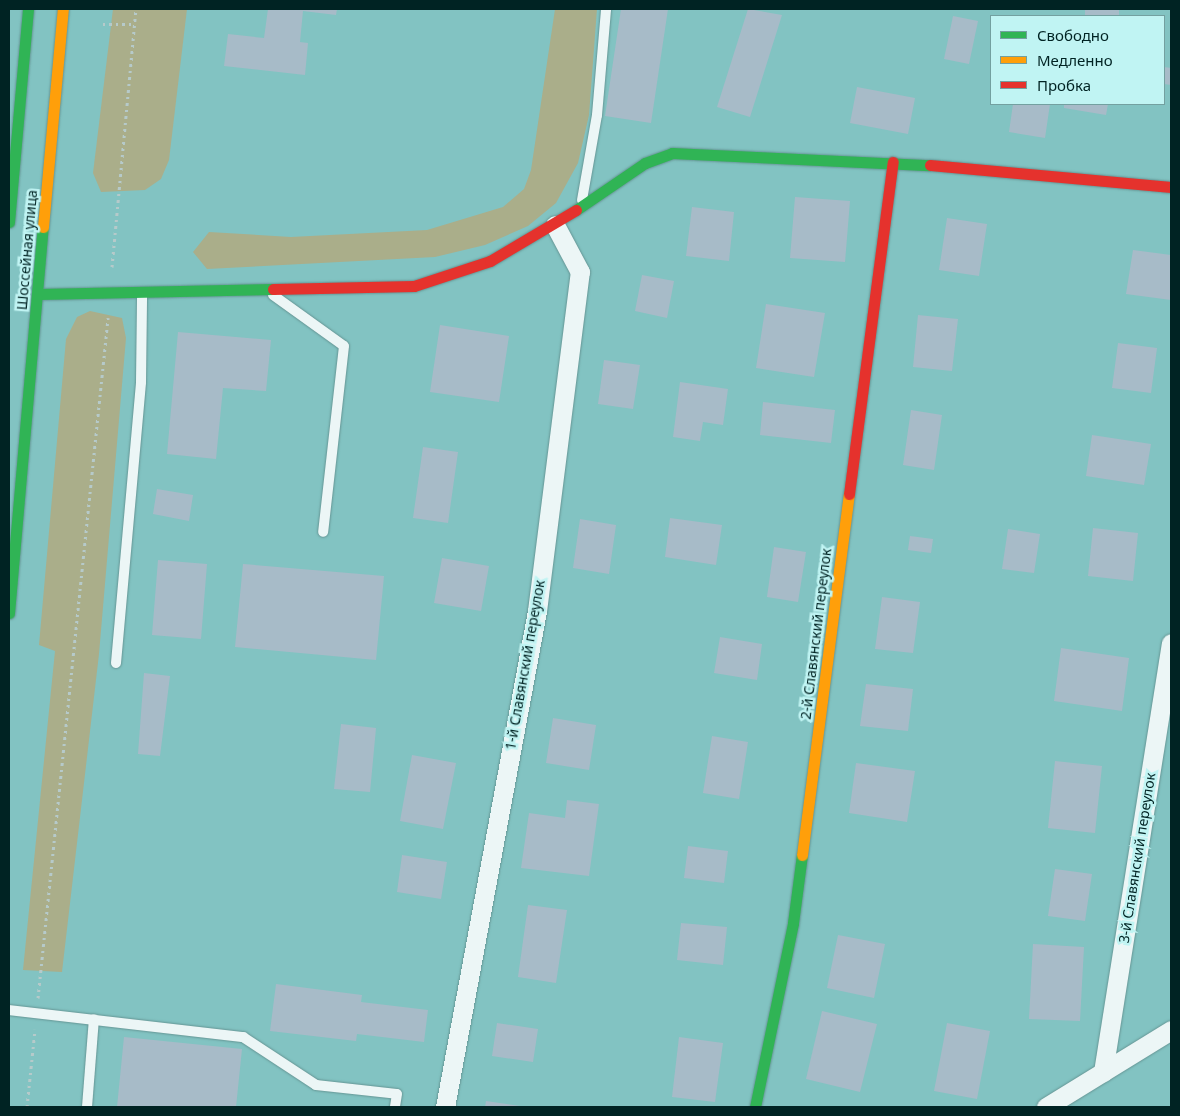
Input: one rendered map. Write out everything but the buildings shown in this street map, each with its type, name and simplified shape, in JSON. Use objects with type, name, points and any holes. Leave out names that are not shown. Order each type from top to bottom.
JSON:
[{"type":"street","name":"Шоссейная улица","points":[[9,222],[28,9]]},
{"type":"street","name":"Шоссейная улица","points":[[9,613],[63,9]]},
{"type":"street","points":[[39,294],[142,290],[266,290],[414,286],[462,274],[556,225],[645,163],[672,153],[893,162],[1171,187]]},
{"type":"street","name":"2-й Славянский переулок","points":[[755,1107],[793,923],[893,162]]},
{"type":"street","name":"1-й Славянский переулок","points":[[445,1107],[537,611],[580,272],[556,225]]},
{"type":"street","name":"3-й Славянский переулок","points":[[1103,1072],[1171,643]]},
{"type":"street","points":[[1046,1107],[1171,1030]]},
{"type":"lane","points":[[581,206],[597,115],[606,9]]},
{"type":"lane","points":[[116,663],[141,382],[142,290]]},
{"type":"lane","points":[[266,290],[344,346],[323,532]]},
{"type":"lane","points":[[9,1010],[243,1037],[316,1085],[397,1094],[395,1107]]},
{"type":"lane","points":[[87,1107],[94,1019]]},
{"type":"path","points":[[28,1107],[36,1012],[110,292],[136,9]]},
{"type":"path","points":[[103,24],[135,24]]},
{"type":"green space","points":[[113,9],[187,9],[169,160],[161,179],[145,190],[101,192],[93,173]]},
{"type":"green space","points":[[555,9],[597,9],[589,115],[578,163],[556,203],[528,226],[485,245],[435,257],[207,269],[193,252],[209,232],[291,237],[427,230],[503,207],[524,189],[531,170]]},
{"type":"green space","points":[[90,311],[122,318],[126,338],[99,654],[62,972],[23,970],[55,651],[39,645],[66,339],[77,317]]},
{"type":"traffic: fast","points":[[9,222],[28,9]]},
{"type":"traffic: fast","points":[[576,210],[645,163],[672,153],[930,165]]},
{"type":"traffic: fast","points":[[9,613],[43,227]]},
{"type":"traffic: fast","points":[[39,294],[273,289]]},
{"type":"traffic: fast","points":[[755,1107],[793,923],[802,855]]},
{"type":"traffic: slow","points":[[43,227],[63,9]]},
{"type":"traffic: slow","points":[[802,855],[849,494]]},
{"type":"traffic: jam","points":[[849,494],[893,162]]},
{"type":"traffic: jam","points":[[930,165],[1171,187]]},
{"type":"traffic: jam","points":[[273,289],[414,286],[490,261],[576,210]]}]
